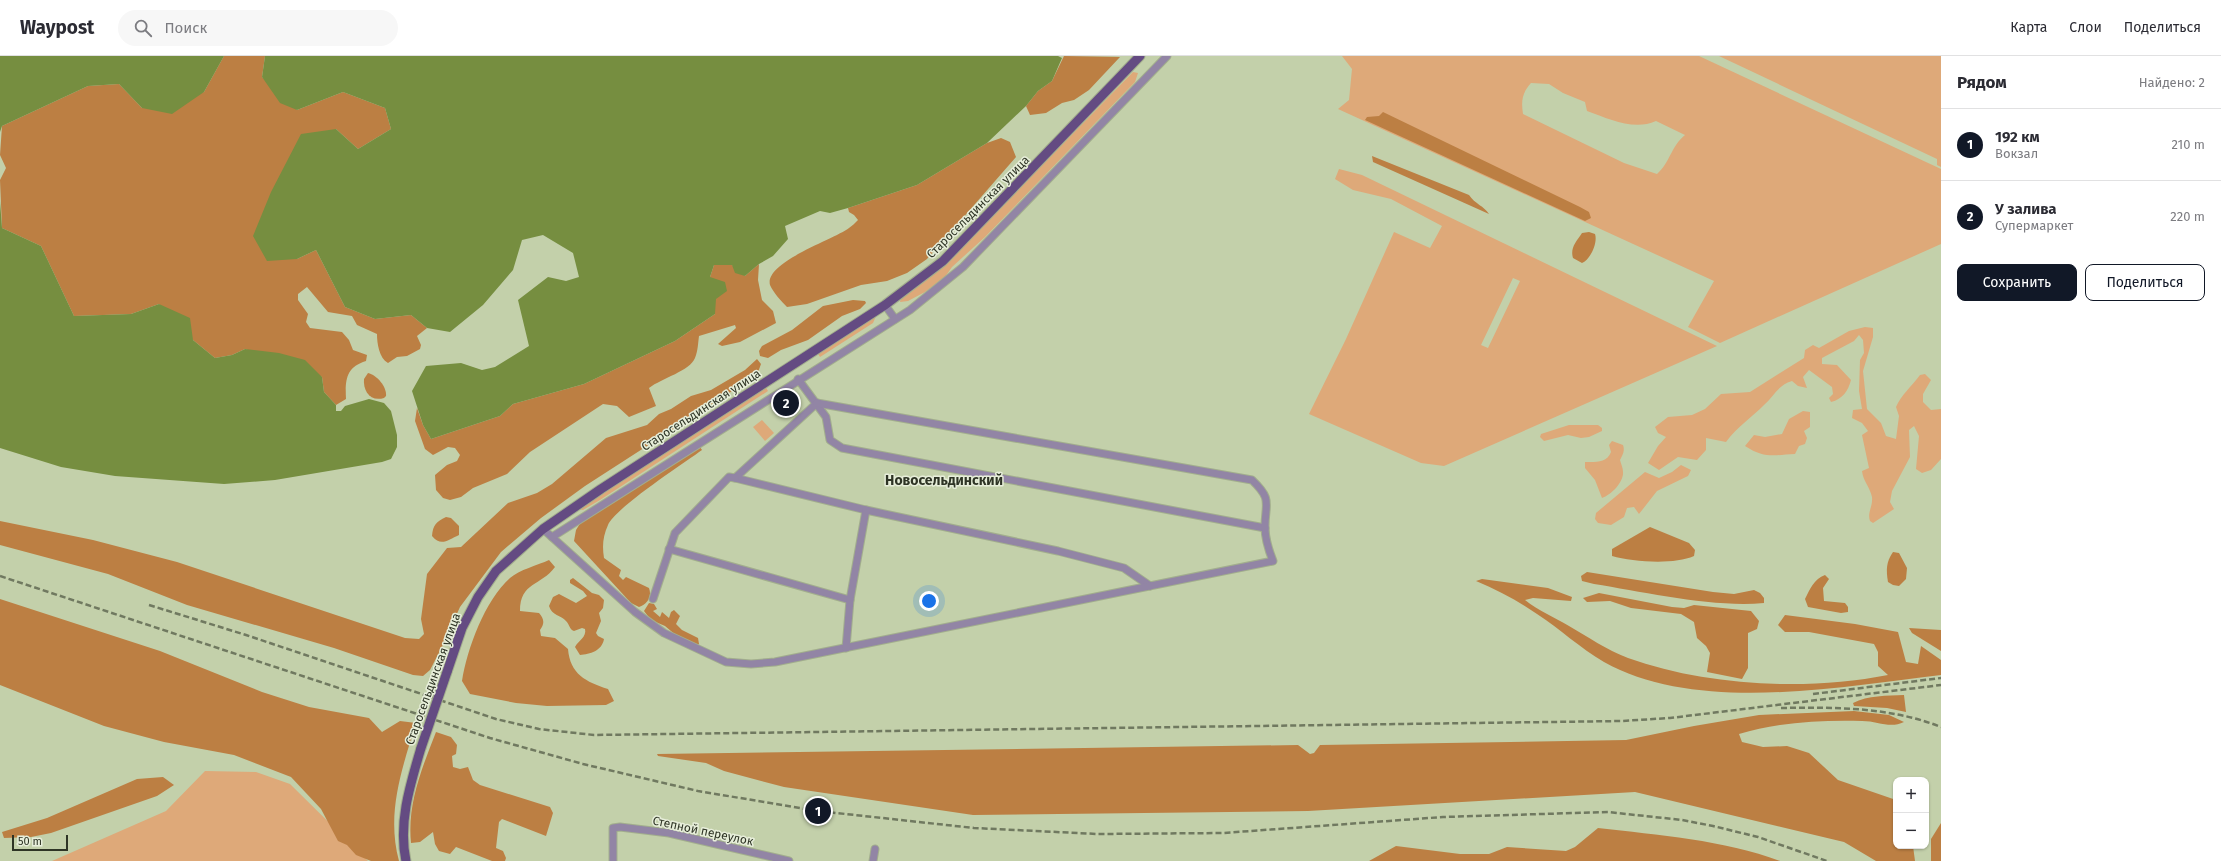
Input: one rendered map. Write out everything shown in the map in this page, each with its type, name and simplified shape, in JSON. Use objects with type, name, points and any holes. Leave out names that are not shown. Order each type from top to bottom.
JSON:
[{"type":"main road","name":"Старосельдинская улица","points":[[406,861],[404,818],[411,780],[462,628],[478,597],[496,571],[543,529],[601,489],[885,304],[944,261],[1140,56]]},
{"type":"street","points":[[552,537],[798,379],[910,310],[963,267],[1167,56]]},
{"type":"street","points":[[885,304],[895,319]]},
{"type":"street","points":[[798,379],[826,417],[830,440],[842,448],[1265,528]]},
{"type":"street","points":[[543,529],[635,612],[664,633],[726,662],[751,664],[775,662],[846,648],[1272,561],[1265,528],[1268,502],[1262,490],[1252,480],[817,403]]},
{"type":"street","points":[[735,478],[817,403]]},
{"type":"street","points":[[654,599],[675,533],[729,477],[866,510],[1052,550],[1124,568],[1150,586]]},
{"type":"street","points":[[846,648],[850,600],[866,510]]},
{"type":"street","points":[[669,548],[850,600]]},
{"type":"street","name":"Степной переулок","points":[[613,861],[613,828],[620,827],[669,833],[789,861]]},
{"type":"street","points":[[873,861],[875,849]]},
{"type":"shaded area","points":[[0,56],[224,56],[204,92],[172,114],[142,108],[119,84],[88,86],[2,126],[0,132]]},
{"type":"shaded area","points":[[224,56],[265,56],[262,77],[297,110],[343,92],[385,108],[391,129],[358,149],[336,129],[297,259],[316,250],[345,307],[375,319],[411,315],[427,328],[417,336],[421,345],[420,349],[407,356],[397,357],[388,363],[382,358],[378,346],[377,334],[357,325],[352,316],[328,312],[307,287],[298,294],[298,300],[308,314],[306,322],[310,328],[342,332],[349,340],[353,350],[367,355],[366,361],[354,367],[348,375],[346,399],[336,405],[324,392],[322,377],[245,349],[232,355],[215,358],[193,340],[159,304],[131,314],[74,316],[41,246],[2,228],[0,180],[6,168],[0,155],[2,126],[88,86],[119,84],[142,108],[204,92]]},
{"type":"shaded area","points":[[265,56],[1058,56],[1062,58],[1052,81],[1038,91],[1026,106],[987,143],[917,185],[830,213],[820,211],[785,226],[788,239],[773,256],[759,264],[745,276],[735,273],[732,265],[714,265],[710,277],[725,282],[727,291],[716,299],[715,314],[675,341],[584,384],[513,404],[500,416],[431,439],[423,425],[412,391],[426,366],[461,363],[482,370],[495,367],[529,346],[518,300],[548,277],[566,281],[579,277],[573,253],[543,235],[522,240],[513,270],[483,305],[450,332],[427,328],[411,315],[375,319],[345,307],[316,250],[297,259],[267,261],[253,236],[271,192],[301,134],[336,129],[358,149],[391,129],[385,108],[343,92],[297,110],[280,103],[262,77]]},
{"type":"shaded area","points":[[1064,56],[1120,57],[1089,90],[1074,100],[1062,103],[1046,113],[1030,115],[1026,106],[1038,91],[1052,81]]},
{"type":"shaded area","points":[[1342,56],[1699,56],[1941,169],[1941,244],[1720,343],[1688,327],[1714,281],[1338,109],[1349,100],[1352,69]],"holes":[[[1531,83],[1549,84],[1563,93],[1585,102],[1587,111],[1622,123],[1639,125],[1656,121],[1685,135],[1680,139],[1665,165],[1657,174],[1624,163],[1523,114],[1523,97]]]},
{"type":"shaded area","points":[[1719,56],[1941,56],[1941,167],[1937,165],[1937,159]]},
{"type":"shaded area","points":[[1133,72],[1138,73],[1135,82],[985,237],[952,267],[945,277],[925,292],[908,301],[900,302],[901,298],[943,267]]},
{"type":"shaded area","points":[[1383,112],[1580,207],[1589,212],[1591,218],[1585,221],[1365,120],[1367,117],[1379,116]]},
{"type":"shaded area","points":[[1001,138],[1010,142],[1016,157],[927,259],[907,273],[887,281],[861,285],[807,304],[787,307],[773,291],[770,285],[771,276],[778,268],[802,252],[841,233],[858,220],[849,212],[848,208],[917,185],[987,143]]},
{"type":"shaded area","points":[[1372,156],[1469,195],[1489,214],[1373,162]]},
{"type":"shaded area","points":[[1339,169],[1362,175],[1717,346],[1444,466],[1421,463],[1309,414],[1346,339],[1394,232],[1430,248],[1442,226],[1391,199],[1353,190],[1335,179]],"holes":[[[1513,278],[1520,281],[1488,348],[1481,345]]]},
{"type":"shaded area","points":[[0,201],[2,228],[41,246],[74,316],[131,314],[159,304],[190,318],[193,340],[215,358],[232,355],[245,349],[279,353],[305,360],[322,377],[324,392],[336,405],[336,411],[341,411],[345,406],[369,399],[384,403],[391,411],[397,435],[397,447],[391,459],[382,462],[275,480],[224,484],[115,476],[61,467],[0,448]]},
{"type":"shaded area","points":[[1589,232],[1595,234],[1596,238],[1590,255],[1582,263],[1573,258],[1572,251],[1582,233]]},
{"type":"shaded area","points":[[759,264],[758,280],[762,300],[773,311],[776,323],[740,342],[722,346],[718,344],[736,328],[735,325],[699,336],[697,353],[692,363],[682,371],[649,388],[656,406],[629,417],[617,406],[603,404],[530,452],[507,474],[473,488],[461,497],[450,500],[443,498],[436,490],[435,475],[447,465],[457,461],[460,455],[455,448],[448,447],[433,455],[425,449],[415,421],[417,408],[423,425],[431,439],[500,416],[513,404],[584,384],[675,341],[715,314],[710,277],[714,265],[732,265],[745,276]]},
{"type":"shaded area","points":[[853,300],[865,301],[866,303],[860,309],[842,316],[808,340],[781,350],[768,358],[760,356],[759,351],[762,346],[792,330],[823,306]]},
{"type":"shaded area","points":[[876,316],[873,323],[820,357],[817,352]]},
{"type":"shaded area","points":[[1865,327],[1873,328],[1873,337],[1863,371],[1867,409],[1881,423],[1886,436],[1896,439],[1899,416],[1896,407],[1920,375],[1925,374],[1931,380],[1923,394],[1923,402],[1931,410],[1941,409],[1941,459],[1931,470],[1922,473],[1916,469],[1919,436],[1914,426],[1909,430],[1910,457],[1892,491],[1890,502],[1894,509],[1873,523],[1869,518],[1872,497],[1862,471],[1869,468],[1862,435],[1868,431],[1862,423],[1852,418],[1853,410],[1862,409],[1859,391],[1860,360],[1864,353],[1863,340],[1859,335],[1854,341],[1822,358],[1822,364],[1837,365],[1851,380],[1847,391],[1839,399],[1831,402],[1829,398],[1833,394],[1832,387],[1809,370],[1803,377],[1807,388],[1798,386],[1792,381],[1783,385],[1764,405],[1735,431],[1726,442],[1706,438],[1706,450],[1697,460],[1678,457],[1659,470],[1648,463],[1658,446],[1666,437],[1658,433],[1655,427],[1668,417],[1692,415],[1705,409],[1721,394],[1750,392],[1804,358],[1805,350],[1813,345],[1819,348],[1849,331]]},
{"type":"shaded area","points":[[757,359],[761,364],[757,375],[585,486],[541,518],[501,552],[460,607],[430,670],[423,676],[413,675],[334,648],[187,605],[108,574],[0,545],[0,521],[93,540],[177,562],[405,638],[419,639],[424,634],[421,619],[427,574],[447,548],[461,547],[508,503],[537,493],[552,484],[606,438],[647,425],[659,414],[671,409],[691,396],[711,390],[745,370]]},
{"type":"shaded area","points":[[368,373],[375,376],[383,385],[386,393],[384,398],[379,399],[371,397],[366,391],[364,379]]},
{"type":"shaded area","points":[[765,386],[768,391],[600,500],[583,510],[578,509]]},
{"type":"shaded area","points":[[1803,411],[1810,412],[1810,427],[1804,431],[1807,438],[1805,444],[1799,446],[1795,454],[1764,455],[1745,446],[1754,435],[1765,437],[1782,434],[1789,419]]},
{"type":"shaded area","points":[[762,420],[774,433],[765,441],[753,427]]},
{"type":"shaded area","points":[[1569,425],[1598,425],[1602,428],[1602,431],[1589,437],[1581,438],[1568,435],[1544,441],[1540,437],[1541,434]]},
{"type":"shaded area","points":[[1612,441],[1623,445],[1624,447],[1620,460],[1623,469],[1623,476],[1616,488],[1602,498],[1595,480],[1585,468],[1585,462],[1601,461],[1607,458],[1611,452],[1609,445]]},
{"type":"shaded area","points":[[700,447],[702,450],[623,508],[613,517],[606,529],[603,541],[604,558],[621,570],[619,576],[623,580],[626,577],[649,588],[650,597],[645,604],[639,607],[631,603],[574,541],[576,530],[581,522]]},
{"type":"shaded area","points":[[1681,465],[1691,470],[1688,476],[1657,491],[1639,514],[1634,507],[1627,508],[1624,517],[1611,525],[1598,523],[1595,519],[1596,513],[1645,472],[1659,478],[1672,472]]},
{"type":"shaded area","points":[[446,517],[451,518],[459,526],[459,535],[442,542],[438,541],[432,536],[433,529],[437,522]]},
{"type":"shaded area","points":[[1650,527],[1689,543],[1695,550],[1694,556],[1676,561],[1653,562],[1631,560],[1612,556],[1612,549]]},
{"type":"shaded area","points":[[1893,552],[1899,553],[1907,568],[1906,579],[1899,586],[1888,582],[1887,566]]},
{"type":"shaded area","points":[[549,560],[555,567],[544,578],[527,589],[521,602],[520,611],[539,613],[543,621],[543,625],[540,630],[541,636],[555,638],[568,649],[569,658],[572,665],[580,676],[608,689],[614,701],[606,705],[547,706],[516,703],[470,694],[462,681],[468,654],[478,626],[501,587],[514,575]]},
{"type":"shaded area","points":[[1587,572],[1713,592],[1734,594],[1754,590],[1760,593],[1764,598],[1764,603],[1744,604],[1701,601],[1594,584],[1582,581],[1581,576]]},
{"type":"shaded area","points":[[1825,575],[1829,579],[1823,588],[1824,601],[1845,603],[1848,607],[1848,612],[1841,613],[1808,607],[1805,599],[1815,582]]},
{"type":"shaded area","points":[[573,578],[592,593],[599,595],[604,600],[603,608],[599,613],[601,621],[596,633],[604,639],[603,643],[598,649],[588,654],[580,655],[575,647],[584,637],[585,629],[582,628],[574,631],[572,630],[564,619],[552,612],[549,606],[553,597],[559,594],[576,603],[587,596],[583,591],[570,583],[570,580]]},
{"type":"shaded area","points":[[1482,579],[1548,588],[1572,597],[1571,601],[1533,598],[1525,600],[1541,611],[1620,655],[1690,675],[1723,680],[1791,684],[1857,680],[1888,675],[1878,666],[1878,652],[1874,644],[1809,632],[1785,632],[1778,625],[1785,615],[1855,624],[1898,632],[1906,662],[1918,664],[1921,646],[1941,660],[1941,675],[1815,690],[1725,692],[1682,688],[1641,678],[1604,662],[1530,609],[1500,592],[1476,581]]},
{"type":"shaded area","points":[[1599,593],[1672,607],[1684,608],[1694,605],[1751,611],[1759,621],[1757,629],[1748,633],[1748,668],[1742,679],[1707,672],[1710,653],[1706,646],[1697,638],[1694,622],[1681,614],[1631,608],[1610,601],[1587,602],[1583,598]]},
{"type":"shaded area","points":[[0,599],[160,651],[262,692],[309,707],[369,718],[382,732],[400,721],[416,723],[397,791],[394,826],[395,843],[399,861],[371,861],[356,855],[347,845],[338,841],[321,809],[291,777],[234,755],[164,742],[104,726],[0,685]]},
{"type":"shaded area","points":[[649,603],[654,604],[657,609],[653,611],[660,617],[662,612],[669,618],[671,612],[674,610],[680,616],[676,624],[682,630],[698,638],[699,644],[696,646],[678,637],[665,626],[651,620],[644,611]]},
{"type":"shaded area","points":[[1909,628],[1941,630],[1941,651],[1912,633]]},
{"type":"shaded area","points":[[1904,695],[1906,712],[1887,708],[1854,706],[1853,703],[1871,697]]},
{"type":"shaded area","points":[[1854,711],[1889,715],[1904,722],[1894,725],[1868,721],[1831,721],[1785,724],[1739,734],[1742,742],[1763,747],[1787,746],[1809,753],[1838,780],[1893,799],[1893,849],[1913,849],[1915,861],[1876,861],[1844,842],[1635,792],[1308,811],[973,815],[784,787],[724,771],[706,763],[658,756],[657,754],[1298,745],[1310,754],[1314,753],[1320,745],[1626,740],[1759,715]]},
{"type":"shaded area","points":[[436,732],[451,737],[457,745],[456,754],[452,756],[453,767],[460,769],[468,767],[473,780],[480,785],[550,807],[553,813],[546,836],[502,819],[499,822],[496,848],[503,851],[506,858],[505,861],[492,861],[456,847],[450,854],[439,851],[435,844],[433,832],[420,842],[411,843],[410,829],[413,800]]},
{"type":"shaded area","points":[[205,771],[256,772],[290,784],[368,861],[52,861],[166,811]]},
{"type":"shaded area","points":[[163,777],[174,785],[157,796],[51,833],[31,837],[4,838],[2,832],[47,818],[137,779]]},
{"type":"shaded area","points":[[1941,823],[1941,861],[1931,861],[1931,839]]},
{"type":"shaded area","points":[[1598,828],[1714,843],[1759,854],[1780,861],[1369,861],[1396,846],[1460,854],[1489,854],[1507,847],[1566,851],[1575,847]]},
{"type":"railway","points":[[0,576],[490,738],[583,764],[698,791],[818,811],[974,828],[1098,834],[1223,833],[1443,817],[1608,812],[1682,820],[1713,826],[1758,837],[1827,861]]},
{"type":"railway","points":[[149,605],[246,635],[496,719],[539,729],[594,735],[1622,721],[1670,718],[1941,685]]},
{"type":"railway","points":[[1813,694],[1941,678]]},
{"type":"railway","points":[[1781,708],[1842,708],[1882,712],[1922,720],[1941,727]]},
{"type":"place","name":"У залива","points":[[786,403]]},
{"type":"place","name":"192 км","points":[[818,811]]},
{"type":"district","name":"Новосельдинский","points":[[944,480]]}]
